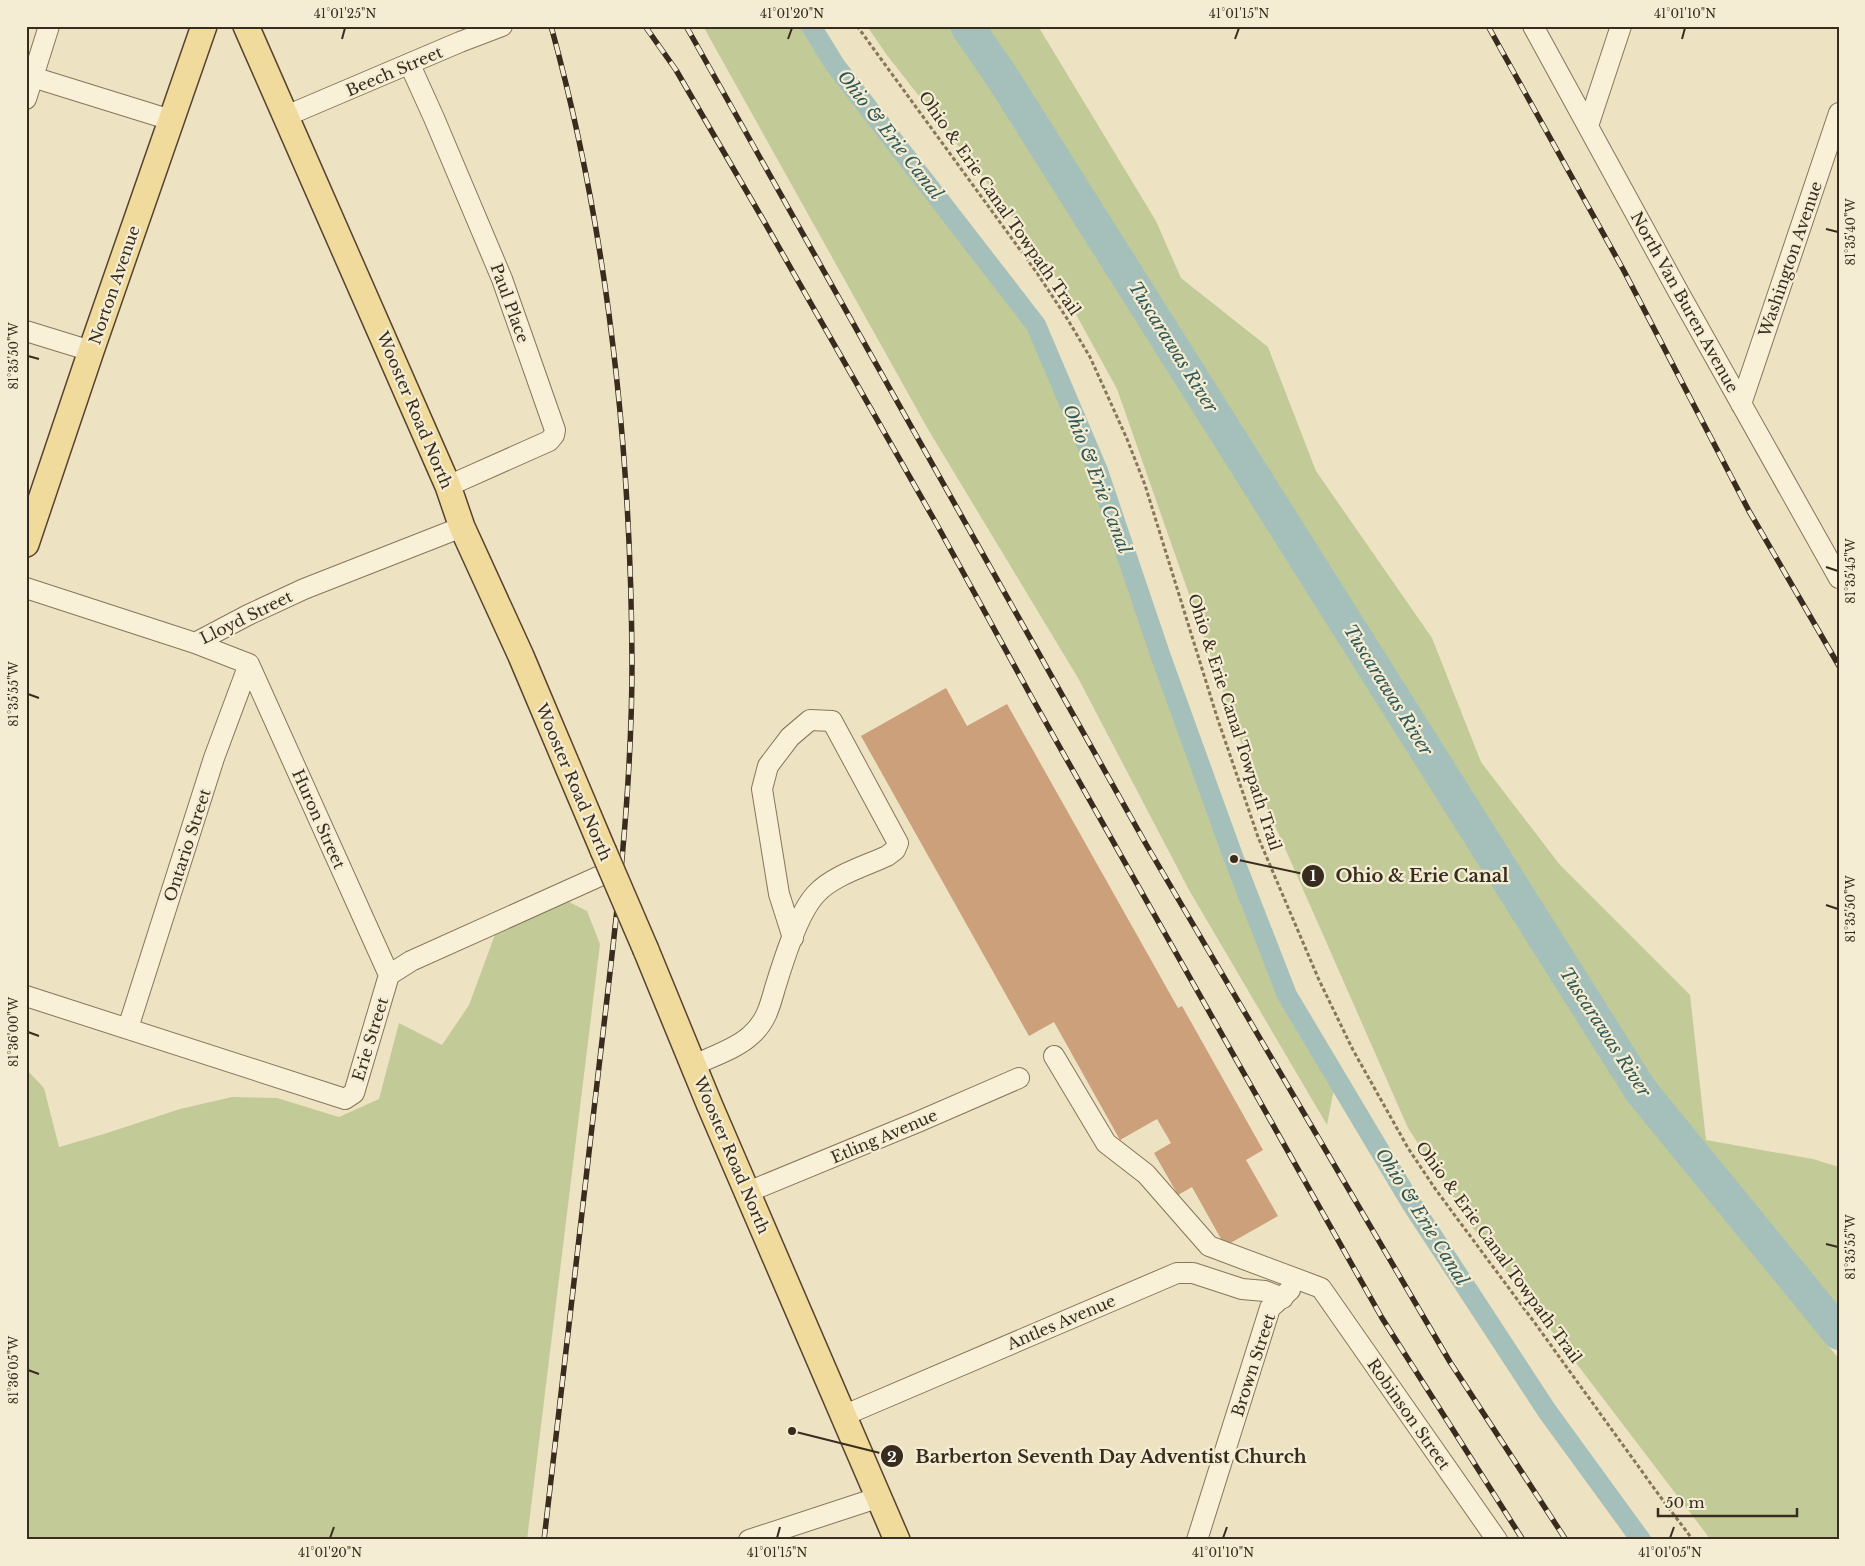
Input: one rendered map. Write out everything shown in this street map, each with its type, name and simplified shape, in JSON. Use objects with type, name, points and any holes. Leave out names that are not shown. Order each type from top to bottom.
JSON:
[{"type":"main road","name":"Norton Avenue","points":[[26,544],[204,26]]},
{"type":"main road","name":"Wooster Road North","points":[[246,26],[448,486],[462,527],[521,656],[604,866],[646,950],[710,1106],[897,1540]]},
{"type":"street","points":[[26,99],[30,76],[49,26]]},
{"type":"street","name":"Beech Street","points":[[286,116],[502,26]]},
{"type":"street","name":"North Van Buren Avenue","points":[[1533,26],[1839,578]]},
{"type":"street","points":[[1588,126],[1620,26]]},
{"type":"street","name":"Paul Place","points":[[410,65],[502,280],[555,430],[554,435],[549,441],[448,486]]},
{"type":"street","points":[[30,76],[171,120]]},
{"type":"street","name":"Washington Avenue","points":[[1741,404],[1830,171],[1839,113]]},
{"type":"street","points":[[26,331],[91,351]]},
{"type":"street","name":"Lloyd Street","points":[[26,588],[195,643],[248,614],[304,589],[462,527]]},
{"type":"street","points":[[195,643],[249,664]]},
{"type":"street","name":"Huron Street","points":[[249,664],[389,975]]},
{"type":"street","name":"Ontario Street","points":[[128,1028],[214,758],[249,664]]},
{"type":"street","points":[[694,1066],[750,1036],[761,1025],[769,1011],[804,911],[816,894],[828,884],[886,856],[895,850],[898,843],[832,721],[810,720],[790,737],[768,766],[762,789],[779,894],[793,938]]},
{"type":"street","name":"Erie Street","points":[[26,996],[345,1099],[354,1093],[389,975],[410,961],[604,866]]},
{"type":"street","points":[[1054,1056],[1106,1143],[1146,1174],[1209,1246],[1298,1281]]},
{"type":"street","name":"Etling Avenue","points":[[748,1192],[1019,1078]]},
{"type":"street","name":"Antles Avenue","points":[[844,1415],[1177,1273],[1193,1273],[1242,1289],[1265,1291],[1283,1298]]},
{"type":"street","name":"Robinson Street","points":[[1298,1281],[1321,1288],[1497,1540]]},
{"type":"street","name":"Brown Street","points":[[1197,1540],[1270,1308],[1283,1298],[1298,1281]]},
{"type":"street","points":[[749,1540],[880,1497]]},
{"type":"path","name":"Ohio & Erie Canal Towpath Trail","points":[[857,26],[1037,273],[1068,320],[1094,366],[1127,439],[1145,485],[1217,717],[1258,837],[1319,980],[1366,1073],[1408,1148],[1436,1190],[1693,1540]]},
{"type":"green space","points":[[703,26],[810,26],[835,65],[1036,325],[1287,995],[1336,1078],[1327,1125],[1189,890],[1078,678],[929,431]]},
{"type":"green space","points":[[867,26],[1038,26],[1156,221],[1181,278],[1268,347],[1316,471],[1432,638],[1481,762],[1560,865],[1690,995],[1706,1140],[1813,1159],[1839,1167],[1839,1311],[1708,1159],[1712,1204],[1839,1359],[1839,1540],[1711,1540],[1473,1228],[1408,1128],[1251,771],[1117,389],[1056,278],[981,175],[886,54]]},
{"type":"green space","points":[[557,896],[587,911],[600,944],[527,1540],[26,1540],[26,1073],[29,1072],[44,1088],[59,1147],[180,1109],[232,1097],[277,1098],[339,1117],[379,1099],[399,1023],[442,1045],[469,1005],[500,921]]},
{"type":"building","points":[[946,688],[967,726],[1007,704],[1178,1008],[1182,1006],[1263,1150],[1246,1160],[1278,1216],[1225,1246],[1192,1187],[1178,1195],[1154,1153],[1171,1143],[1157,1119],[1120,1140],[1054,1022],[1029,1036],[861,736]]},
{"type":"waterway","name":"Ohio & Erie Canal","points":[[811,26],[835,65],[1036,325],[1098,471],[1161,657],[1234,859],[1287,995],[1411,1203],[1547,1411],[1641,1540]]},
{"type":"waterway","name":"Tuscarawas River","points":[[967,26],[1004,80],[1641,1091],[1839,1333]]},
{"type":"railway","points":[[544,1540],[621,870],[629,766],[632,663],[627,502],[612,342],[588,183],[571,104],[551,26]]},
{"type":"railway","points":[[645,26],[676,70],[765,223],[936,523],[1032,698],[1382,1318],[1523,1540]]},
{"type":"railway","points":[[686,26],[1147,846],[1450,1362],[1566,1540]]},
{"type":"railway","points":[[1488,26],[1624,271],[1749,511],[1839,666]]},
{"type":"place","name":"Ohio & Erie Canal","points":[[1234,859]]},
{"type":"place","name":"Barberton Seventh Day Adventist Church","points":[[792,1431]]}]
